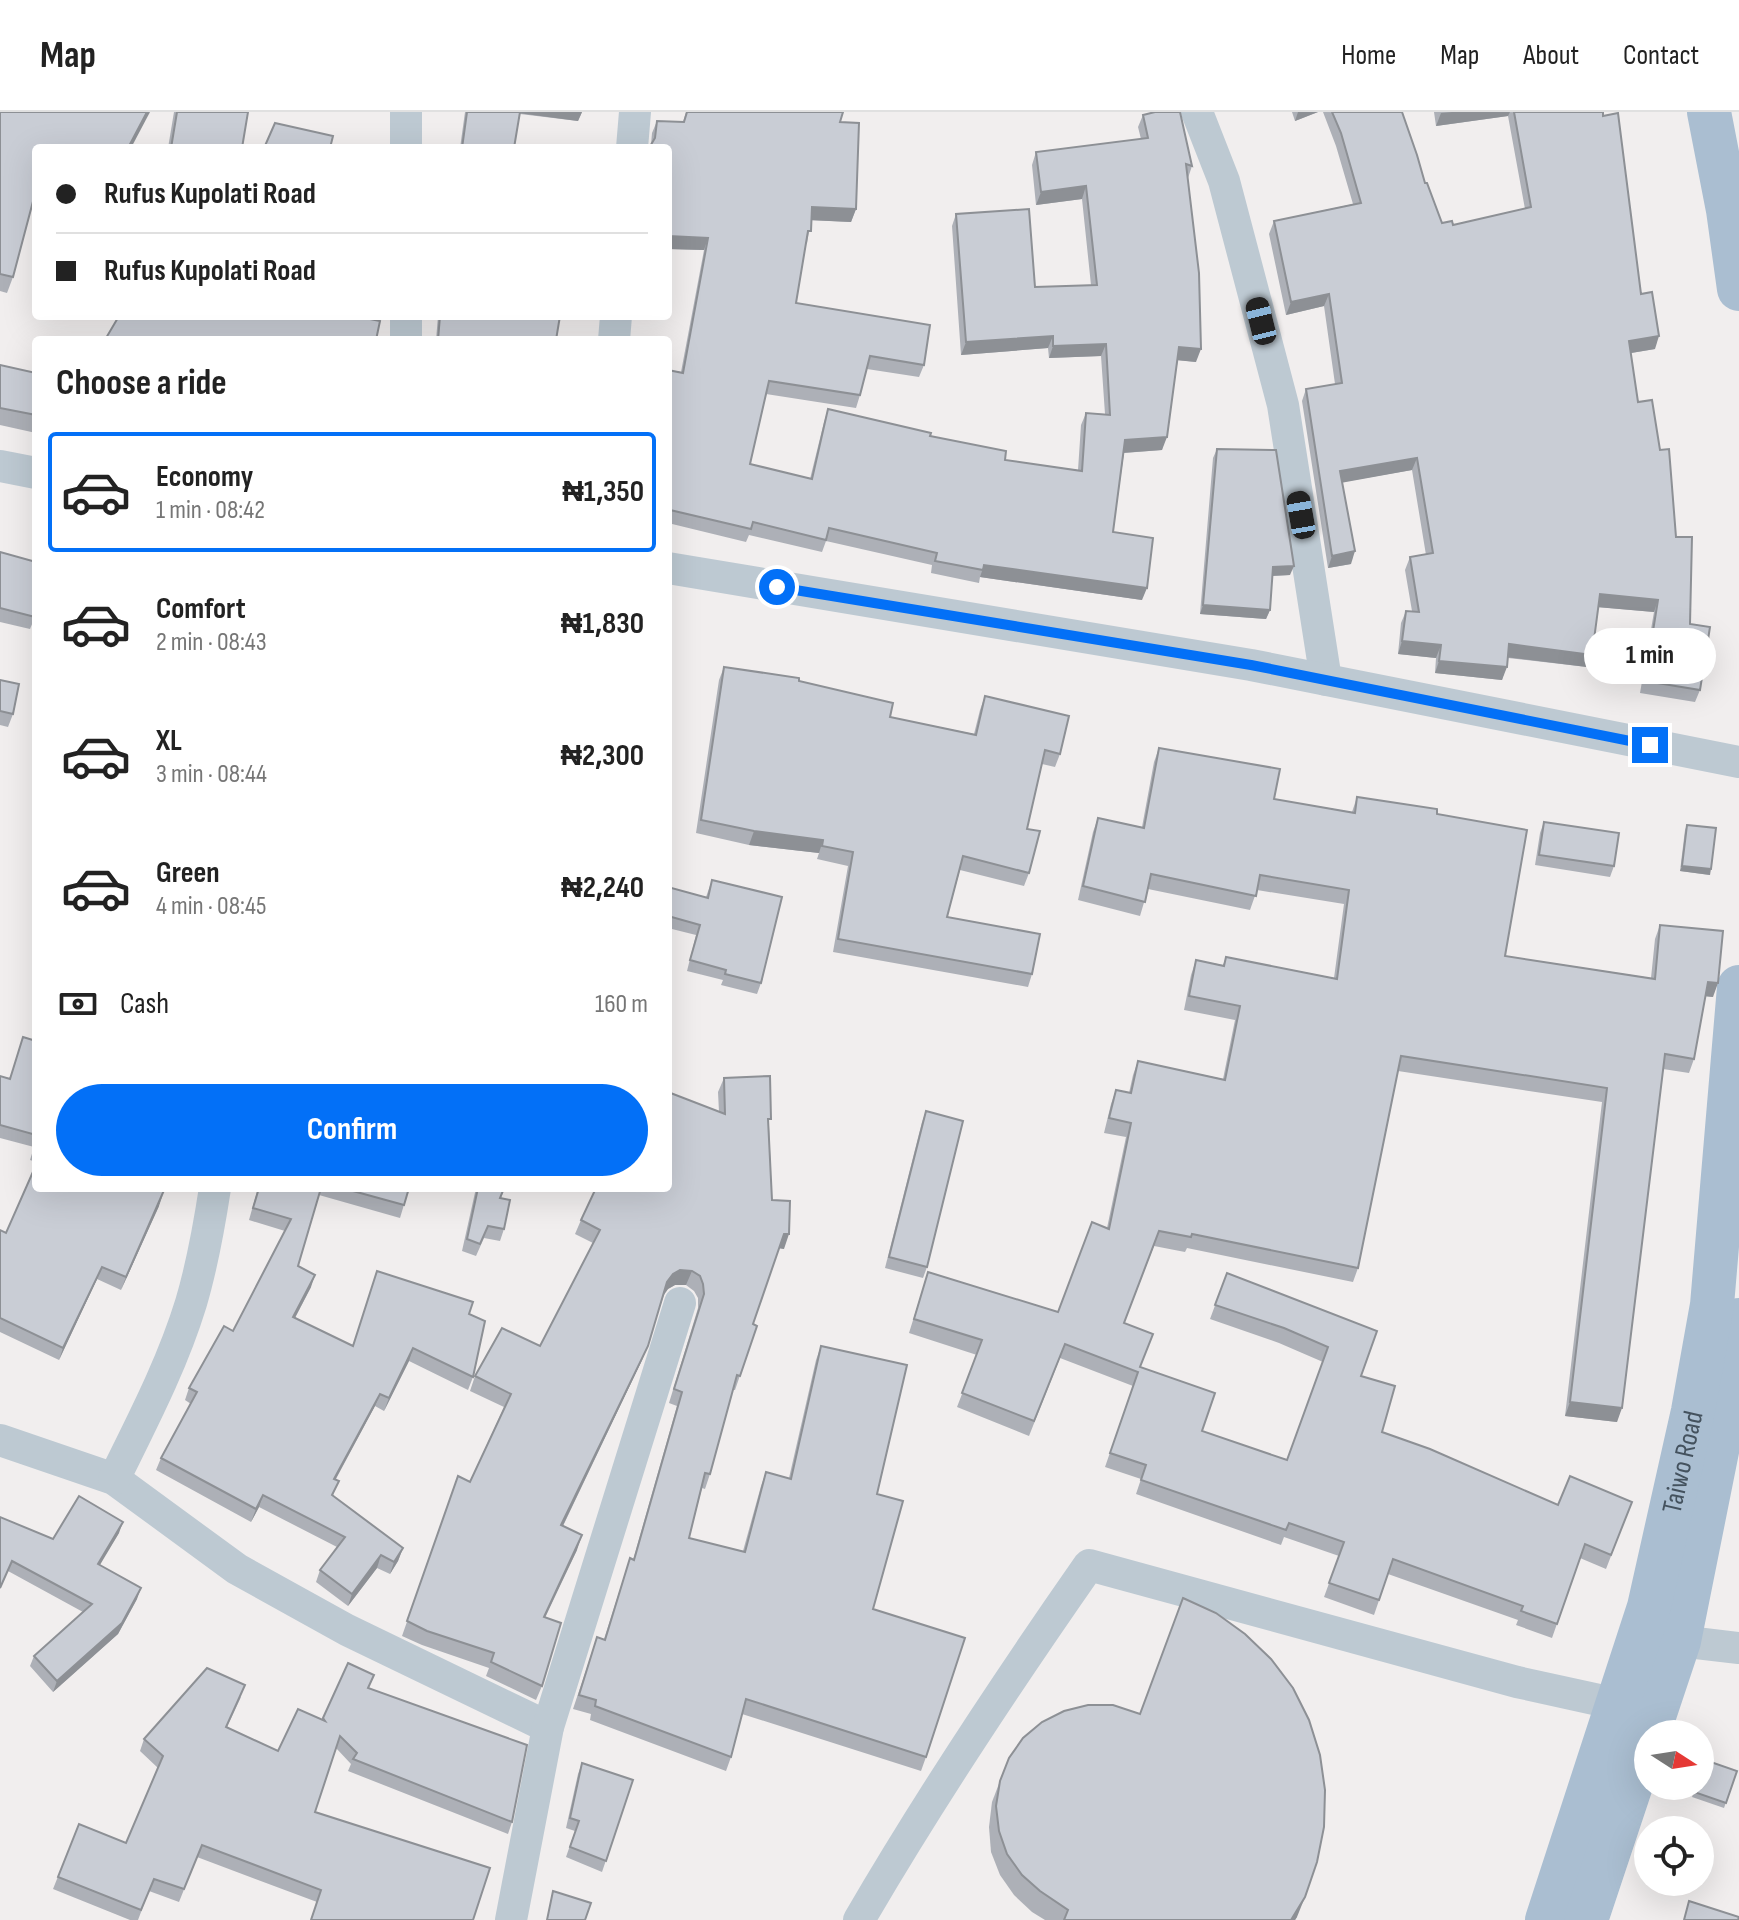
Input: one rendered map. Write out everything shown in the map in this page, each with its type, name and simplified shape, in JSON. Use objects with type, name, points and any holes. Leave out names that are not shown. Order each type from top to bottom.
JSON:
[{"type":"main road","points":[[1709,112],[1739,289]]},
{"type":"main road","name":"Taiwo Road","points":[[1547,1920],[1649,1607],[1693,1411],[1712,1305],[1739,987]]},
{"type":"main road","name":"Taiwo Road","points":[[1653,1720],[1679,1641],[1732,1381],[1739,1320]]},
{"type":"main road","name":"Taiwo Road","points":[[1586,1920],[1634,1776]]},
{"type":"street","points":[[406,112],[406,144]]},
{"type":"street","points":[[632,144],[635,112]]},
{"type":"street","points":[[1197,112],[1224,181],[1283,405],[1326,680]]},
{"type":"street","points":[[0,466],[32,472]]},
{"type":"street","points":[[672,569],[1251,665],[1739,762]]},
{"type":"street","points":[[114,1479],[158,1388],[190,1304],[214,1192]]},
{"type":"street","points":[[511,1920],[548,1727],[680,1303]]},
{"type":"street","points":[[0,1440],[114,1479],[237,1569],[347,1630],[548,1727]]},
{"type":"street","points":[[859,1920],[956,1760],[1089,1565],[1517,1682],[1617,1704]]},
{"type":"street","points":[[1679,1641],[1739,1648]]},
{"type":"building","points":[[0,112],[147,112],[130,144],[32,144],[32,205],[13,277],[0,274]]},
{"type":"building","points":[[177,112],[248,112],[243,144],[172,144]]},
{"type":"building","points":[[467,112],[520,112],[515,144],[463,144]]},
{"type":"building","points":[[687,112],[843,112],[840,122],[859,123],[856,209],[812,207],[811,231],[808,231],[796,303],[930,325],[924,365],[870,356],[860,395],[769,381],[750,464],[812,479],[828,409],[931,433],[930,436],[1006,451],[1005,460],[1082,471],[1086,413],[1110,415],[1106,344],[1053,346],[1053,336],[966,342],[956,214],[1029,209],[1035,287],[1097,285],[1086,186],[1041,192],[1036,152],[1148,138],[1143,115],[1180,112],[1192,166],[1186,164],[1199,273],[1201,349],[1179,347],[1167,437],[1125,440],[1113,532],[1153,538],[1147,588],[984,565],[983,570],[935,561],[937,553],[829,528],[826,540],[753,522],[751,529],[672,510],[672,371],[683,373],[708,238],[672,236],[672,144],[651,144],[657,121],[684,122]]},
{"type":"building","points":[[1332,112],[1402,112],[1425,183],[1442,223],[1452,221],[1453,225],[1531,207],[1514,112],[1603,112],[1603,116],[1618,113],[1641,294],[1652,292],[1659,336],[1629,341],[1638,402],[1652,400],[1660,450],[1669,449],[1676,537],[1692,537],[1690,624],[1710,627],[1700,690],[1645,681],[1658,600],[1600,594],[1592,655],[1509,644],[1507,667],[1439,661],[1441,645],[1402,641],[1406,611],[1419,612],[1410,557],[1433,553],[1417,458],[1340,471],[1355,551],[1332,556],[1306,389],[1342,383],[1329,294],[1291,302],[1274,221],[1361,203]]},
{"type":"building","points":[[275,123],[333,136],[331,144],[266,144]]},
{"type":"building","points":[[117,320],[380,321],[377,336],[107,336]]},
{"type":"building","points":[[440,320],[559,320],[557,336],[438,336]]},
{"type":"building","points":[[0,365],[32,372],[32,414],[0,408]]},
{"type":"building","points":[[1217,449],[1276,450],[1294,566],[1273,567],[1270,610],[1203,605]]},
{"type":"building","points":[[0,552],[32,561],[32,616],[0,608]]},
{"type":"building","points":[[724,667],[799,678],[799,681],[893,703],[890,717],[976,735],[985,696],[1069,716],[1060,754],[1045,750],[1027,829],[1040,831],[1029,873],[963,856],[947,917],[1040,934],[1032,974],[838,939],[853,852],[822,846],[823,840],[701,820]]},
{"type":"building","points":[[0,680],[19,684],[13,714],[0,711]]},
{"type":"building","points":[[1159,748],[1280,769],[1274,799],[1355,813],[1357,797],[1437,809],[1437,814],[1527,830],[1505,956],[1655,979],[1660,925],[1723,931],[1718,983],[1708,982],[1694,1059],[1665,1054],[1622,1408],[1570,1402],[1607,1088],[1401,1056],[1358,1268],[1192,1234],[1191,1237],[1159,1231],[1124,1323],[1153,1334],[1140,1367],[1215,1393],[1202,1431],[1287,1460],[1328,1347],[1284,1328],[1215,1305],[1227,1273],[1377,1331],[1361,1376],[1395,1386],[1382,1432],[1430,1449],[1558,1505],[1570,1476],[1632,1502],[1611,1555],[1585,1544],[1557,1624],[1521,1611],[1523,1606],[1393,1559],[1379,1600],[1329,1583],[1344,1542],[1289,1523],[1286,1530],[1141,1480],[1146,1465],[1110,1453],[1138,1372],[1065,1344],[1034,1421],[962,1393],[982,1340],[914,1319],[928,1272],[1058,1312],[1092,1222],[1109,1229],[1131,1123],[1109,1118],[1116,1090],[1131,1093],[1138,1061],[1225,1080],[1240,1006],[1189,996],[1196,960],[1224,966],[1226,957],[1337,979],[1349,890],[1260,875],[1256,896],[1151,874],[1145,902],[1083,886],[1098,818],[1144,828]]},
{"type":"building","points":[[1544,822],[1619,833],[1614,866],[1539,855]]},
{"type":"building","points":[[1687,825],[1716,828],[1711,869],[1682,866]]},
{"type":"building","points":[[712,880],[782,897],[761,983],[725,974],[726,970],[690,960],[700,925],[672,917],[672,888],[708,898]]},
{"type":"building","points":[[23,1037],[32,1040],[32,1134],[0,1125],[0,1076],[10,1079]]},
{"type":"building","points":[[770,1076],[771,1119],[768,1119],[772,1200],[790,1201],[789,1234],[784,1234],[753,1324],[757,1326],[740,1376],[737,1375],[710,1474],[705,1473],[689,1538],[745,1552],[766,1472],[791,1479],[821,1346],[907,1365],[877,1494],[903,1501],[873,1609],[965,1638],[926,1757],[746,1699],[731,1757],[595,1706],[596,1700],[579,1695],[597,1637],[605,1640],[630,1558],[634,1560],[682,1392],[674,1389],[704,1294],[700,1276],[692,1271],[680,1270],[667,1282],[648,1346],[561,1525],[582,1535],[544,1617],[561,1623],[542,1686],[491,1662],[494,1653],[427,1631],[407,1621],[458,1476],[470,1482],[511,1394],[475,1376],[502,1328],[540,1346],[600,1230],[581,1220],[594,1192],[672,1192],[672,1094],[725,1114],[724,1078]]},
{"type":"building","points":[[926,1111],[963,1121],[927,1267],[889,1257]]},
{"type":"building","points":[[32,1174],[32,1192],[163,1192],[126,1277],[102,1267],[63,1348],[0,1318],[0,1230],[6,1233]]},
{"type":"building","points":[[258,1192],[320,1192],[298,1266],[315,1275],[293,1317],[353,1346],[377,1271],[473,1302],[469,1314],[485,1321],[473,1377],[413,1348],[389,1398],[380,1394],[334,1479],[339,1481],[332,1495],[403,1548],[394,1562],[381,1555],[352,1594],[320,1570],[345,1537],[263,1495],[256,1509],[161,1458],[197,1392],[189,1388],[224,1326],[233,1331],[291,1219],[253,1208]]},
{"type":"building","points":[[357,1192],[408,1192],[404,1205]]},
{"type":"building","points":[[477,1192],[502,1192],[500,1198],[510,1200],[504,1229],[488,1226],[480,1244],[467,1239]]},
{"type":"building","points":[[79,1496],[123,1522],[98,1564],[141,1588],[122,1623],[57,1681],[34,1656],[92,1604],[12,1561],[0,1588],[0,1517],[53,1539]]},
{"type":"building","points":[[1183,1598],[1216,1613],[1245,1634],[1271,1659],[1293,1688],[1309,1720],[1320,1755],[1325,1790],[1324,1827],[1317,1862],[1305,1897],[1291,1920],[1064,1920],[1068,1910],[1022,1875],[1007,1854],[999,1831],[996,1806],[1000,1781],[1009,1758],[1023,1738],[1042,1722],[1064,1711],[1088,1705],[1113,1705],[1140,1714]]},
{"type":"building","points":[[348,1663],[374,1675],[368,1688],[527,1745],[512,1822],[353,1759],[357,1753],[340,1736],[315,1812],[490,1868],[473,1920],[311,1920],[321,1890],[202,1845],[184,1889],[154,1879],[141,1910],[58,1877],[79,1824],[126,1843],[163,1756],[144,1739],[207,1668],[245,1685],[226,1727],[278,1751],[298,1709],[325,1721],[323,1718]]},
{"type":"building","points":[[582,1763],[633,1780],[606,1861],[570,1847],[579,1821],[570,1818]]},
{"type":"building","points":[[1714,1763],[1737,1771],[1726,1803],[1714,1799]]},
{"type":"building","points":[[553,1891],[591,1903],[585,1920],[547,1920]]},
{"type":"building","points":[[1689,1901],[1739,1917],[1738,1920],[1684,1920]]},
{"type":"route","points":[[777,587],[1251,665],[1650,745]]}]
